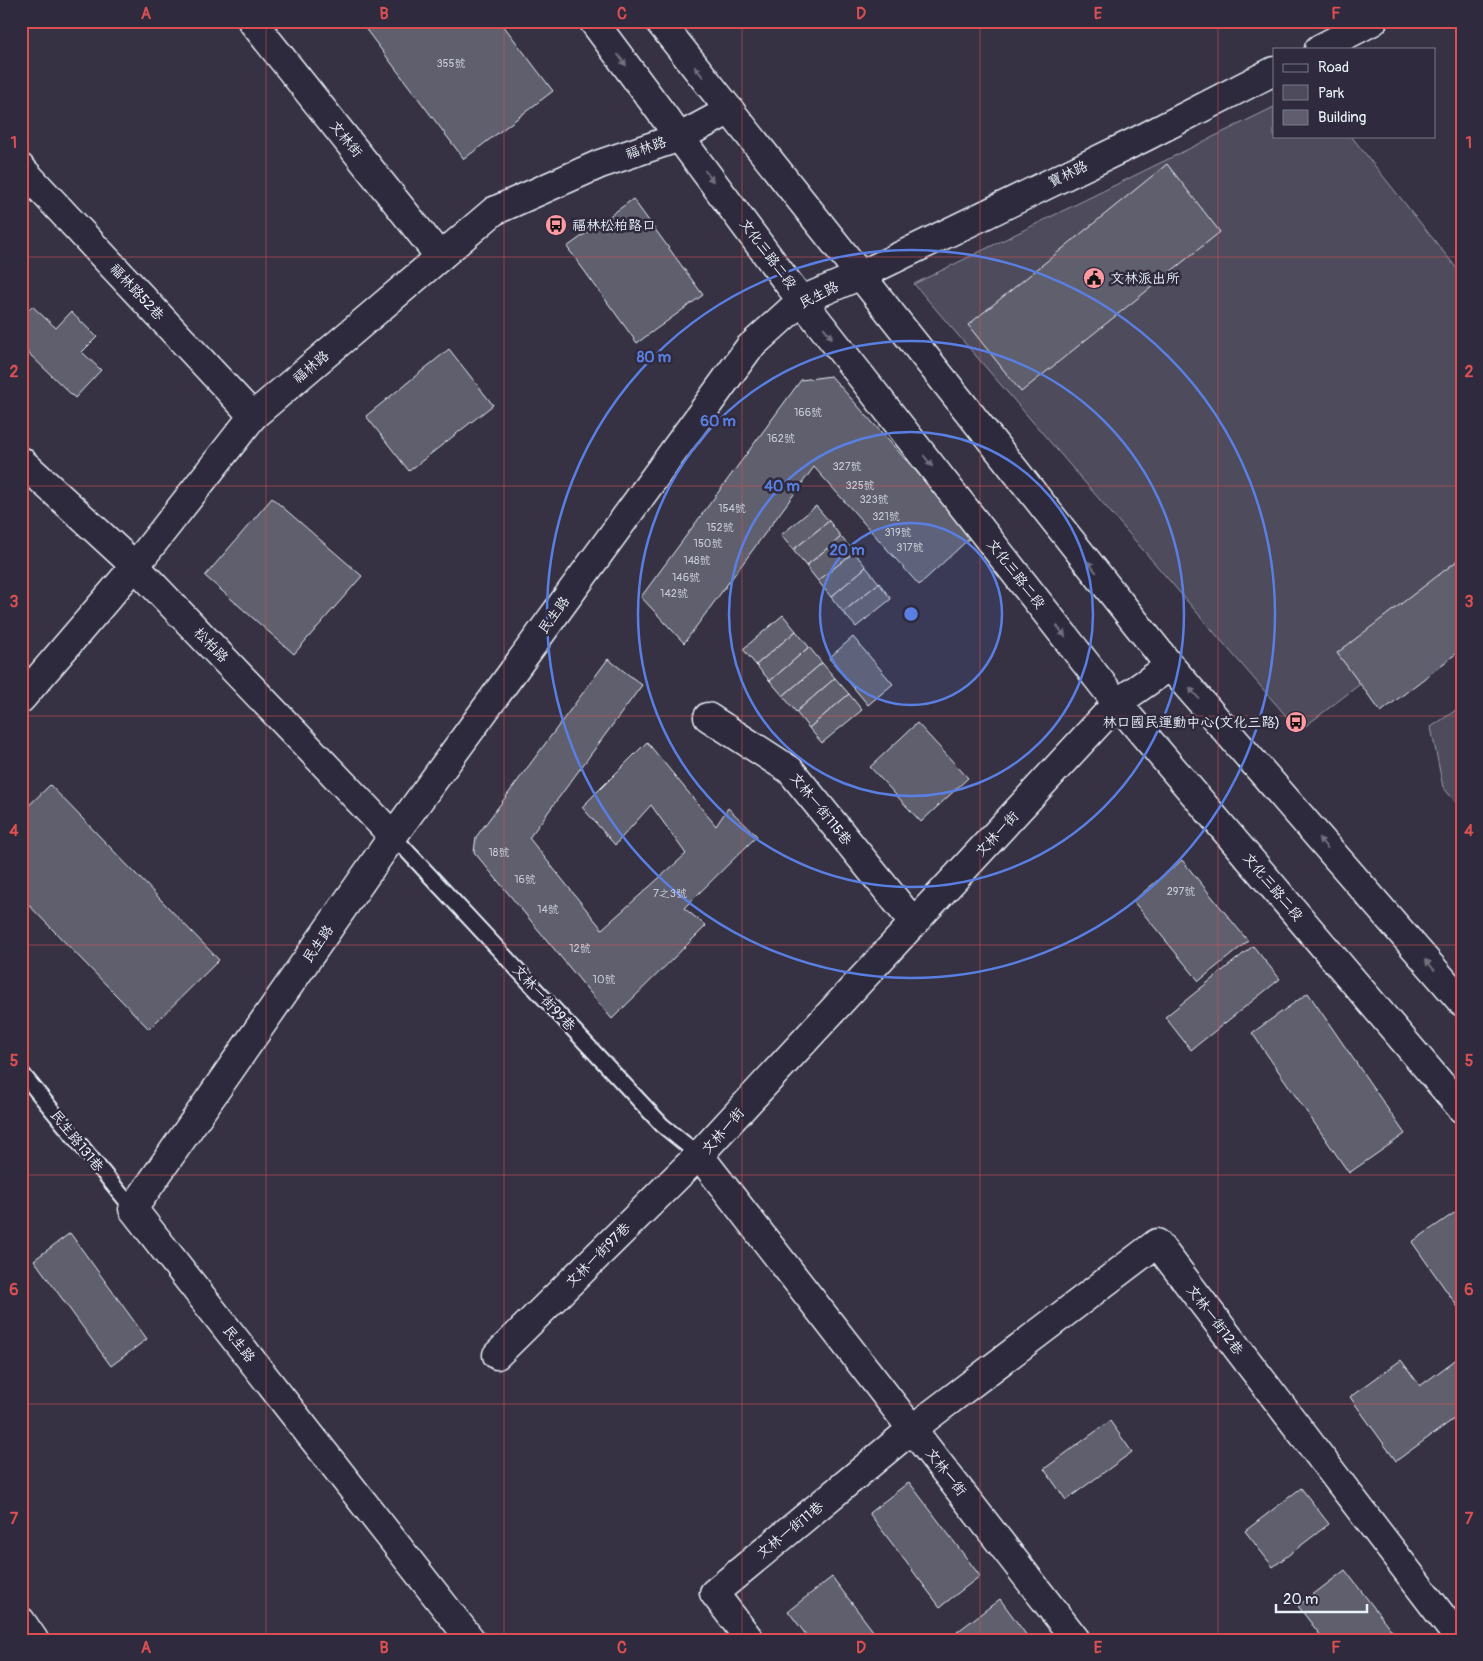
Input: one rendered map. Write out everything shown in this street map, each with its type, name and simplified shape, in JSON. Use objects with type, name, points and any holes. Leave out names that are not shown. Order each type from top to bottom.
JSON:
[{"type":"street","name":"文林街","points":[[252,21],[440,257]]},
{"type":"street","name":"文化三路二段","points":[[593,21],[802,300],[1117,703],[1462,1109]]},
{"type":"street","points":[[659,21],[1170,666],[1462,1002]]},
{"type":"street","points":[[1321,48],[1373,21]]},
{"type":"street","name":"寶林路","points":[[861,275],[1144,138],[1273,72]]},
{"type":"street","name":"福林路","points":[[21,699],[135,566],[253,416],[494,211],[600,164],[680,137],[730,110]]},
{"type":"street","name":"福林路52巷","points":[[21,168],[253,416]]},
{"type":"street","name":"民生路","points":[[472,1640],[133,1210],[393,836],[749,348],[802,300],[861,275]]},
{"type":"street","name":"松柏路","points":[[21,461],[135,566],[393,836]]},
{"type":"street","name":"文林一街","points":[[1076,1640],[699,1155],[1117,703],[1170,666]]},
{"type":"street","name":"文林一街115巷","points":[[708,717],[790,770],[914,923]]},
{"type":"street","name":"文林一街97巷","points":[[497,1355],[699,1155]]},
{"type":"street","name":"文林一街12巷","points":[[912,1429],[1157,1243],[1460,1640]]},
{"type":"street","name":"文林一街11巷","points":[[750,1640],[714,1593],[912,1429]]},
{"type":"street","points":[[21,1621],[34,1640]]},
{"type":"lane","name":"文林一街99巷","points":[[393,836],[662,1125],[699,1155]]},
{"type":"lane","name":"民生路131巷","points":[[21,1072],[133,1210]]},
{"type":"green space","points":[[1273,107],[1273,138],[1353,138],[1462,275],[1462,606],[1299,731],[914,284]]},
{"type":"green space","points":[[1462,706],[1462,810],[1443,787],[1431,727]]},
{"type":"building","points":[[364,21],[500,21],[553,91],[464,159],[361,23]]},
{"type":"building","name":"文林派出所","points":[[1167,164],[1220,232],[1021,392],[968,325]]},
{"type":"building","points":[[633,199],[703,295],[637,343],[567,247]]},
{"type":"building","points":[[32,306],[56,328],[71,312],[97,337],[82,352],[101,370],[75,398],[21,346],[21,318]]},
{"type":"building","points":[[449,349],[493,405],[409,471],[366,416]]},
{"type":"building","points":[[831,376],[973,535],[919,585],[814,467],[684,643],[641,597],[801,380]]},
{"type":"building","points":[[272,498],[362,576],[294,654],[205,576]]},
{"type":"building","points":[[816,506],[829,521],[793,550],[781,535]]},
{"type":"building","points":[[829,521],[841,537],[806,566],[793,550]]},
{"type":"building","points":[[841,537],[854,552],[818,581],[806,566]]},
{"type":"building","points":[[854,552],[866,567],[831,597],[818,581]]},
{"type":"building","points":[[1462,557],[1462,649],[1381,712],[1337,653]]},
{"type":"building","points":[[866,567],[879,583],[843,612],[831,597]]},
{"type":"building","points":[[879,583],[891,599],[856,627],[843,612]]},
{"type":"building","points":[[783,615],[796,631],[756,665],[743,649]]},
{"type":"building","points":[[796,631],[809,647],[770,681],[756,665]]},
{"type":"building","points":[[853,637],[893,684],[868,705],[829,658]]},
{"type":"building","points":[[809,647],[822,663],[783,696],[770,681]]},
{"type":"building","points":[[608,659],[642,685],[529,838],[602,929],[686,854],[651,805],[615,845],[582,807],[647,742],[716,826],[728,808],[757,836],[684,908],[706,926],[612,1019],[474,852],[476,837]]},
{"type":"building","points":[[822,663],[835,678],[796,712],[783,696]]},
{"type":"building","points":[[835,678],[849,694],[809,728],[796,712]]},
{"type":"building","points":[[849,694],[862,710],[822,743],[809,728]]},
{"type":"building","points":[[917,723],[968,778],[921,822],[870,767]]},
{"type":"building","points":[[50,785],[219,960],[149,1029],[21,897],[21,813]]},
{"type":"building","points":[[1182,860],[1248,941],[1199,981],[1133,901]]},
{"type":"building","points":[[1253,946],[1280,979],[1191,1050],[1165,1017]]},
{"type":"building","points":[[1308,993],[1405,1134],[1349,1173],[1252,1033]]},
{"type":"building","points":[[1460,1209],[1462,1212],[1462,1313],[1412,1242]]},
{"type":"building","points":[[70,1233],[147,1339],[111,1366],[34,1260]]},
{"type":"building","points":[[1462,1355],[1462,1413],[1396,1461],[1350,1397],[1401,1360],[1420,1386]]},
{"type":"building","points":[[1110,1421],[1132,1452],[1066,1500],[1044,1469]]},
{"type":"building","points":[[909,1482],[980,1576],[940,1607],[869,1513]]},
{"type":"building","points":[[1301,1488],[1329,1524],[1273,1567],[1245,1531]]},
{"type":"building","points":[[1345,1570],[1399,1640],[1324,1640],[1298,1606]]},
{"type":"building","points":[[832,1577],[880,1640],[810,1640],[788,1611]]},
{"type":"building","points":[[1000,1599],[1030,1640],[963,1640],[957,1632]]},
{"type":"place","name":"福林松柏路口","points":[[556,225]]},
{"type":"place","name":"文林派出所","points":[[1094,278]]},
{"type":"place","name":"林口國民運動中心(文化三路)","points":[[1296,722]]}]
